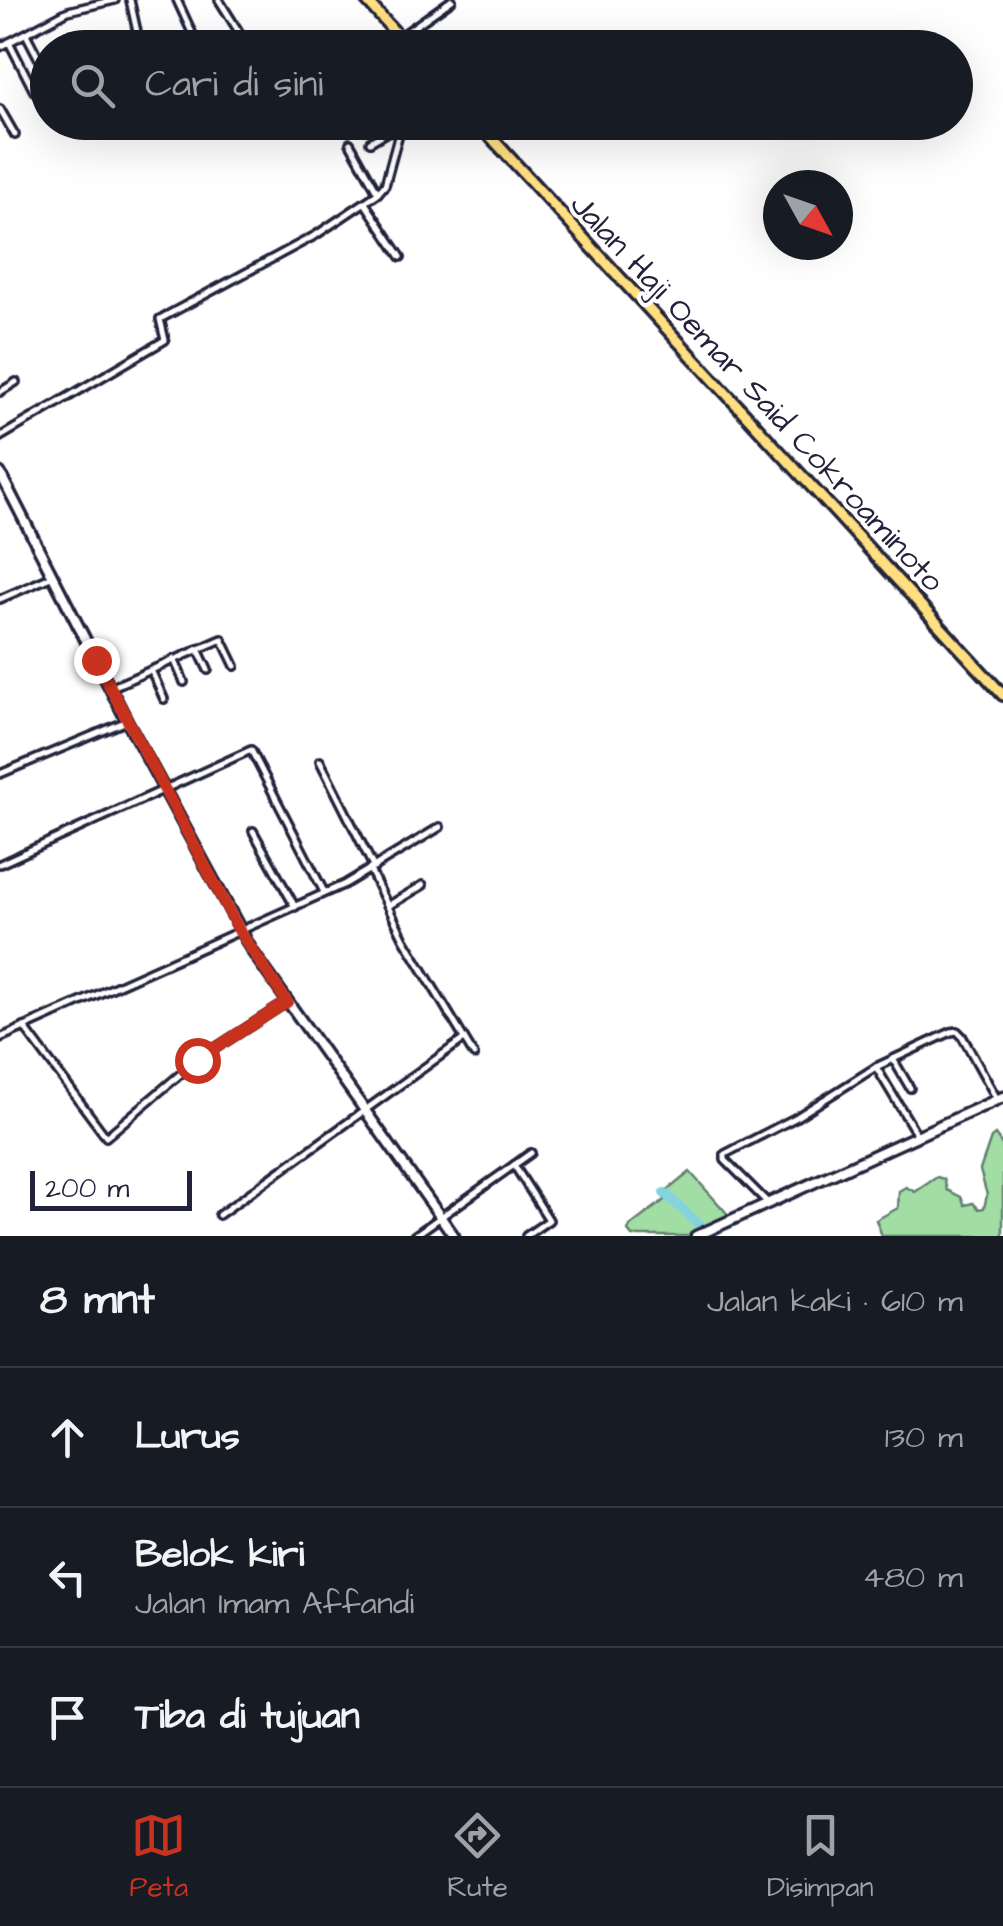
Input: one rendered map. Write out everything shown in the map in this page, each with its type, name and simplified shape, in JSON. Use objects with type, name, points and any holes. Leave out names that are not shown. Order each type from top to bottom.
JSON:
[{"type":"main road","points":[[366,0],[394,30]]},
{"type":"main road","name":"Jalan Haji Oemar Said Cokroaminoto","points":[[494,140],[1003,694]]},
{"type":"street","points":[[32,30],[68,12],[115,0]]},
{"type":"street","points":[[130,0],[137,30]]},
{"type":"street","points":[[177,0],[191,30]]},
{"type":"street","points":[[219,0],[238,30]]},
{"type":"street","points":[[410,30],[452,0]]},
{"type":"street","points":[[0,47],[30,31]]},
{"type":"street","points":[[26,33],[30,41]]},
{"type":"street","points":[[9,42],[30,83]]},
{"type":"street","points":[[0,109],[15,135]]},
{"type":"street","points":[[0,437],[165,340],[160,320],[290,251],[365,203],[385,185],[397,140]]},
{"type":"street","points":[[350,143],[378,193]]},
{"type":"street","points":[[365,203],[401,256]]},
{"type":"street","points":[[0,392],[16,382]]},
{"type":"street","points":[[0,473],[240,932],[454,1236]]},
{"type":"street","points":[[0,599],[53,576]]},
{"type":"street","points":[[110,688],[222,638],[234,666]]},
{"type":"street","points":[[198,648],[208,670]]},
{"type":"street","points":[[174,659],[184,682]]},
{"type":"street","points":[[150,670],[164,699]]},
{"type":"street","points":[[0,774],[127,721]]},
{"type":"street","points":[[0,864],[252,750],[325,893]]},
{"type":"street","points":[[320,760],[388,906],[474,1055]]},
{"type":"street","points":[[0,1038],[325,893],[440,827]]},
{"type":"street","points":[[253,832],[295,907]]},
{"type":"street","points":[[388,906],[423,885]]},
{"type":"street","points":[[260,924],[265,932]]},
{"type":"street","points":[[24,1027],[106,1137],[197,1060],[287,1002]]},
{"type":"street","points":[[703,1233],[1000,1098],[957,1031],[876,1067],[795,1118],[725,1154],[725,1160],[767,1202]]},
{"type":"street","points":[[219,1215],[464,1038]]},
{"type":"street","points":[[892,1059],[910,1088]]},
{"type":"street","points":[[876,1067],[917,1134]]},
{"type":"street","points":[[414,1236],[531,1153]]},
{"type":"street","points":[[514,1165],[549,1220],[526,1236]]},
{"type":"green space","points":[[995,1135],[1003,1146],[1003,1236],[882,1236],[876,1220],[898,1208],[899,1191],[906,1187],[915,1192],[937,1177],[944,1179],[947,1190],[961,1197],[965,1205],[973,1203],[984,1208],[987,1195],[980,1170]]},
{"type":"green space","points":[[690,1172],[732,1219],[707,1232],[712,1236],[632,1236],[630,1226],[667,1198],[664,1193]]},
{"type":"waterway","points":[[664,1193],[712,1236]]},
{"type":"route","points":[[96,660],[240,932],[287,1002],[197,1060]]}]
